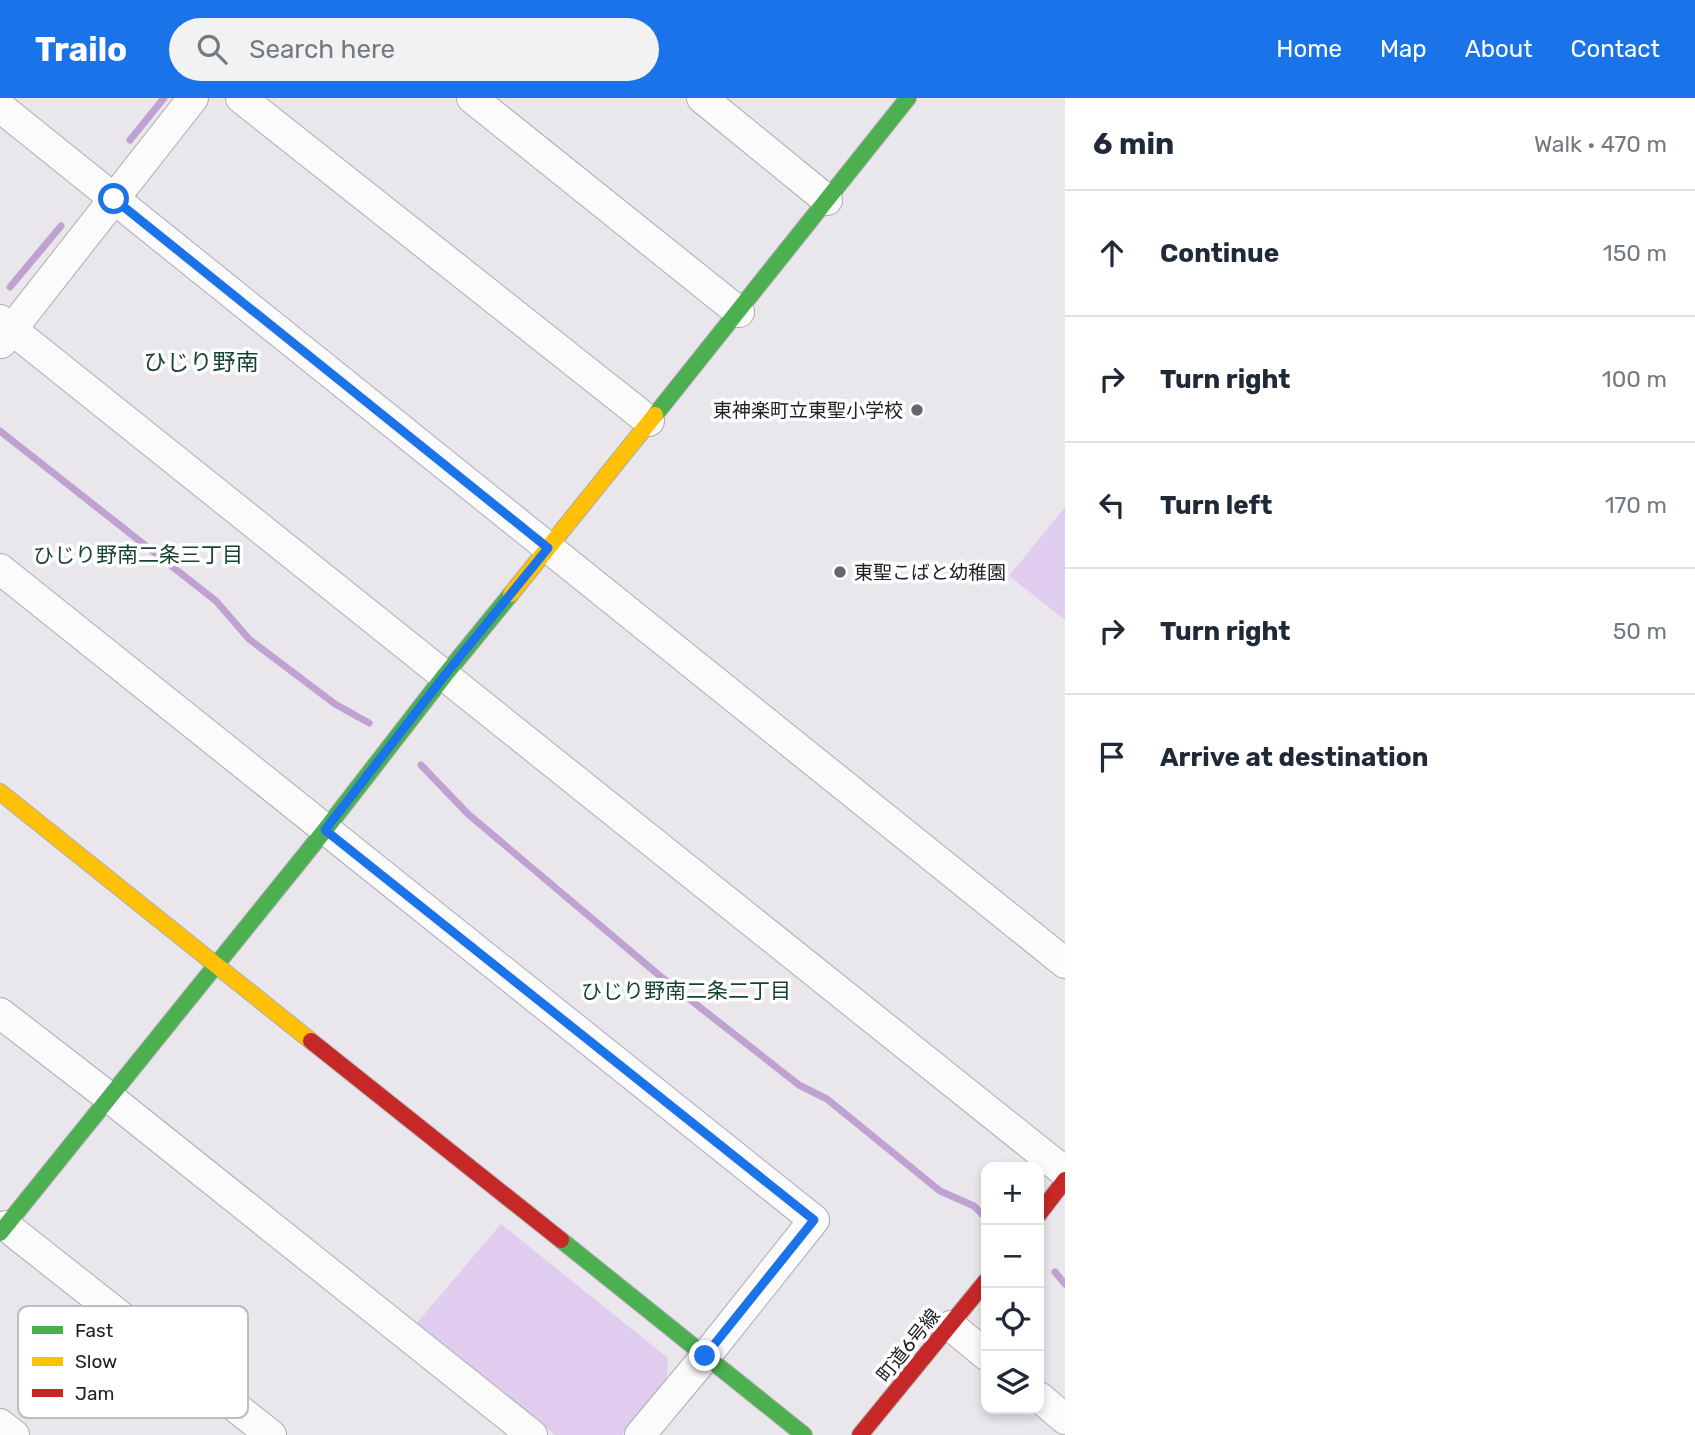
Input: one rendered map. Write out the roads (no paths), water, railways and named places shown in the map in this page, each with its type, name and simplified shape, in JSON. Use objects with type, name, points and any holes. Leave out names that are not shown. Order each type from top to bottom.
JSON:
[{"type":"street","points":[[192,98],[114,199],[4,331],[445,675],[1065,1172]]},
{"type":"street","points":[[240,98],[649,421]]},
{"type":"street","points":[[472,98],[739,312]]},
{"type":"street","points":[[702,98],[827,200]]},
{"type":"street","points":[[102,1306],[3,1230],[908,98]]},
{"type":"street","points":[[0,107],[1065,963]]},
{"type":"street","points":[[0,569],[814,1220],[640,1435]]},
{"type":"street","points":[[0,792],[804,1435]]},
{"type":"street","points":[[0,1013],[532,1435]]},
{"type":"street","points":[[1044,1208],[1065,1181]]},
{"type":"street","name":"町道6号線","points":[[860,1435],[981,1287]]},
{"type":"street","points":[[951,1326],[981,1351]]},
{"type":"street","points":[[1044,1402],[1065,1419]]},
{"type":"street","points":[[248,1417],[271,1435]]},
{"type":"street","points":[[0,1424],[14,1435]]},
{"type":"waterway","points":[[130,140],[164,98]]},
{"type":"waterway","points":[[10,287],[61,226]]},
{"type":"waterway","points":[[0,431],[216,601],[249,639],[335,704],[369,723]]},
{"type":"waterway","points":[[421,765],[468,814],[660,976],[799,1085],[827,1099],[940,1191],[974,1206],[981,1213]]},
{"type":"waterway","points":[[1055,1272],[1065,1284]]},
{"type":"place","name":"東神楽町立東聖小学校","points":[[917,410]]},
{"type":"place","name":"東聖こばと幼稚園","points":[[840,572]]},
{"type":"district","name":"ひじり野南","points":[[201,362]]},
{"type":"district","name":"ひじり野南二条三丁目","points":[[138,555]]},
{"type":"district","name":"ひじり野南二条二丁目","points":[[686,991]]}]
